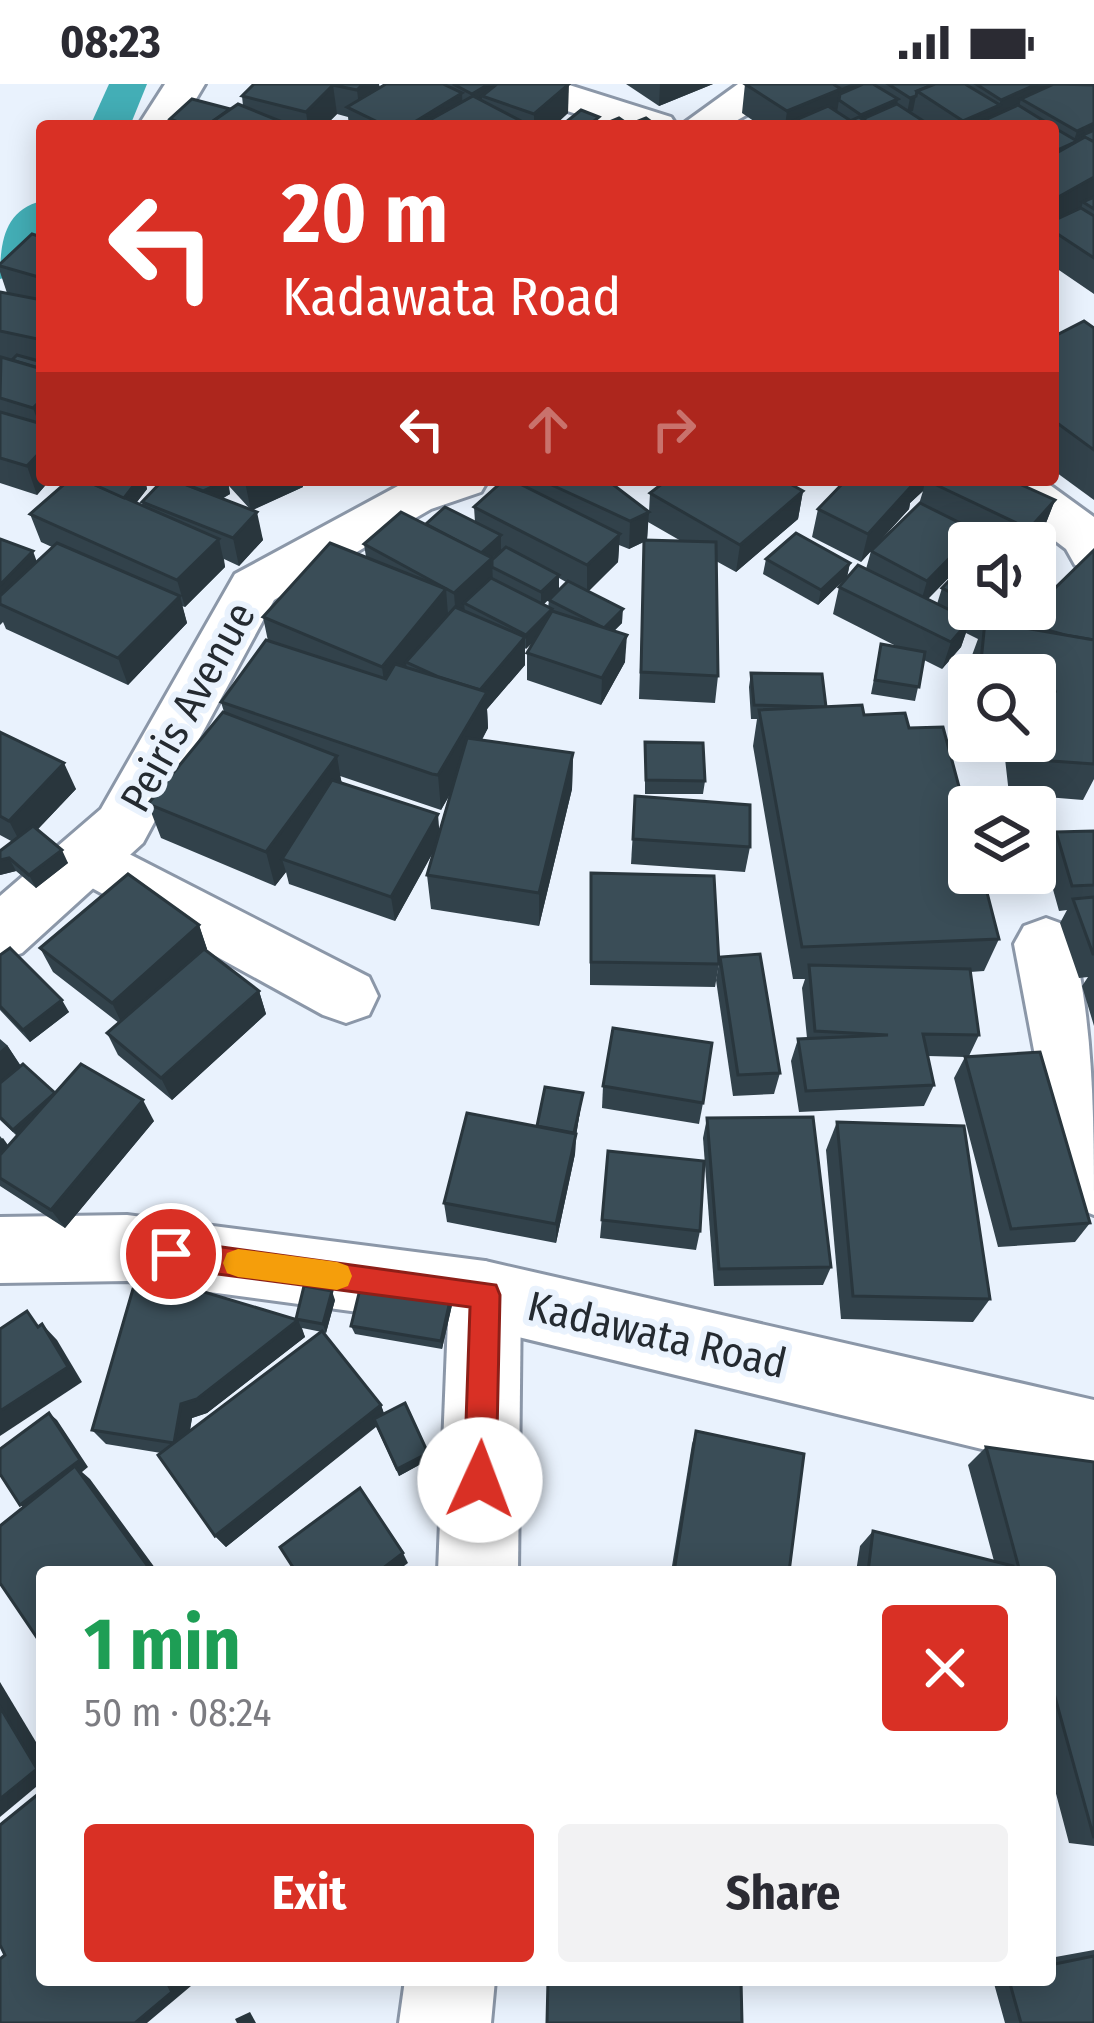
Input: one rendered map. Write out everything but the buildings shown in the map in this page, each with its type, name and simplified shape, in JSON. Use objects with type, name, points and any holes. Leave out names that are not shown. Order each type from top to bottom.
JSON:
[{"type":"street","points":[[163,120],[185,84]]},
{"type":"street","points":[[526,84],[637,120]]},
{"type":"street","points":[[709,120],[738,99],[771,84]]},
{"type":"street","name":"Peiris Avenue","points":[[7,914],[94,860],[122,826],[254,587],[413,497],[445,486]]},
{"type":"street","points":[[1017,486],[1084,536],[1094,552]]},
{"type":"street","points":[[94,860],[346,996]]},
{"type":"street","points":[[1046,944],[1094,1183]]},
{"type":"street","name":"Kadawata Road","points":[[0,1250],[127,1249],[485,1295],[1094,1438]]},
{"type":"street","points":[[478,1566],[485,1295]]},
{"type":"street","points":[[445,2023],[449,1986]]},
{"type":"waterway","points":[[113,120],[128,84]]},
{"type":"waterway","points":[[0,266],[36,221]]},
{"type":"slow traffic","points":[[238,1263],[337,1276]]},
{"type":"route","points":[[171,1254],[485,1295],[480,1480]]}]
